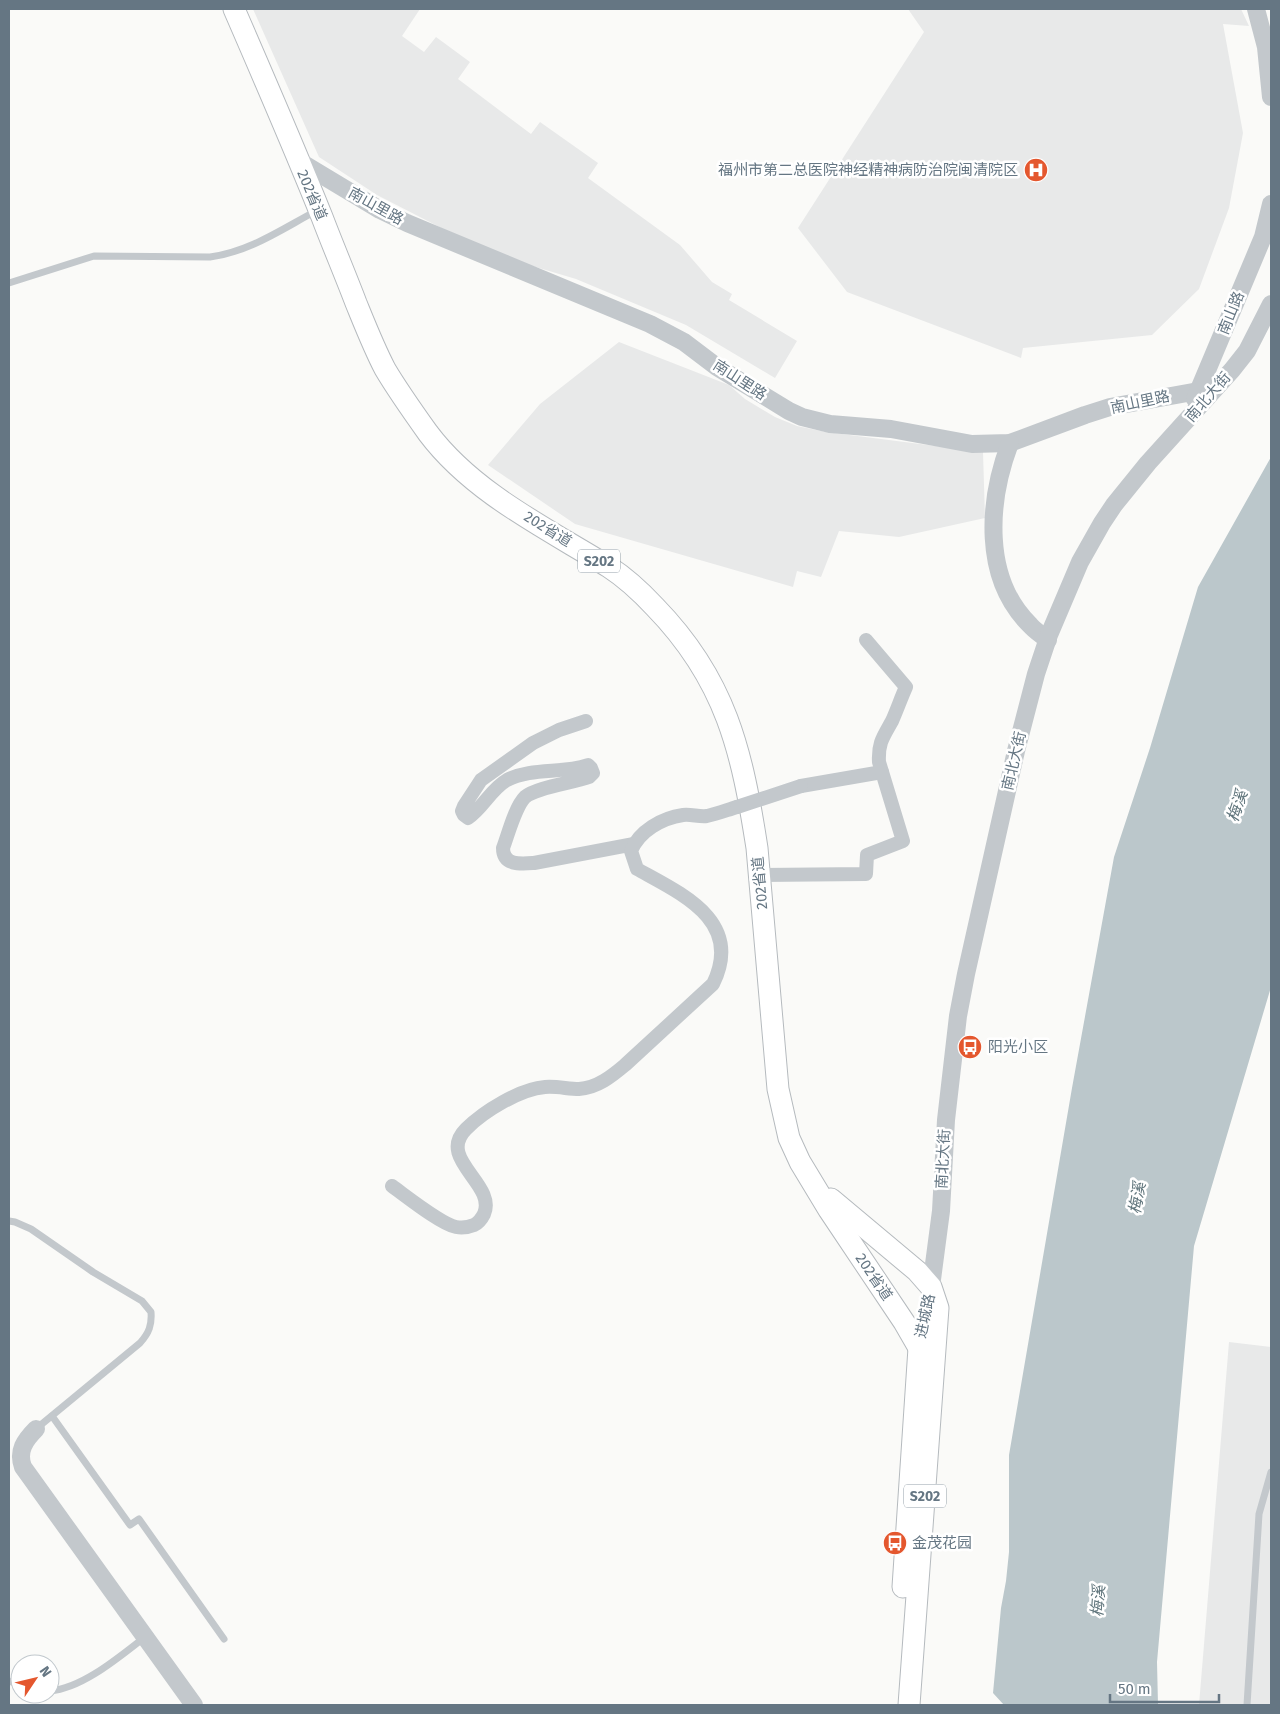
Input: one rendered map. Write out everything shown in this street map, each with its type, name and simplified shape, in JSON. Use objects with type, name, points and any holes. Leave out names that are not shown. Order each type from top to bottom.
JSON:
[{"type":"main road","name":"202省道","points":[[234,9],[319,210],[368,333],[384,367],[406,401],[440,448],[454,463],[484,487],[518,510],[618,573],[661,613],[697,658],[721,702],[736,744],[751,809],[759,875],[778,1089],[789,1138],[800,1162],[829,1210],[904,1322],[919,1348]]},
{"type":"main road","name":"202省道","points":[[812,1182],[892,1249],[932,1287]]},
{"type":"main road","name":"进城路","points":[[895,1705],[919,1348],[932,1287]]},
{"type":"main road","name":"进城路","points":[[909,1705],[938,1308],[932,1287]]},
{"type":"street","points":[[1256,9],[1266,47],[1271,97]]},
{"type":"street","name":"南山里路","points":[[297,160],[407,224],[662,330],[684,342],[725,372],[802,417],[830,424],[891,429],[972,444],[1010,443],[1110,407],[1207,389]]},
{"type":"street","name":"南山路","points":[[1188,420],[1207,389],[1263,237],[1271,204]]},
{"type":"street","name":"南北大街","points":[[1207,389],[1246,351],[1271,304]]},
{"type":"street","name":"南北大街","points":[[932,1287],[941,1212],[946,1120],[958,1016],[1016,751],[1036,674],[1058,612],[1080,562],[1102,523],[1134,481],[1188,420]]},
{"type":"street","points":[[1010,443],[1001,465],[996,491],[994,514],[995,553],[1001,578],[1014,605],[1030,625],[1048,640]]},
{"type":"street","points":[[759,875],[866,874],[867,855],[903,841],[879,762],[878,750],[906,687],[866,640]]},
{"type":"street","points":[[586,721],[545,736],[481,780],[462,811],[468,818],[473,815],[495,789],[521,774],[573,770],[588,765],[593,773],[589,777],[540,790],[524,798],[519,806],[503,848],[503,854],[512,863],[520,864],[634,844]]},
{"type":"street","points":[[392,1186],[454,1227],[474,1225],[482,1218],[486,1210],[482,1191],[463,1164],[459,1152],[458,1141],[464,1131],[484,1115],[516,1095],[530,1090],[556,1086],[581,1089],[599,1084],[625,1065],[713,984],[722,958],[718,932],[706,916],[689,899],[637,869],[631,851],[641,834],[676,817],[685,815],[706,816],[801,786],[882,772]]},
{"type":"street","points":[[36,1429],[22,1446],[21,1461],[23,1467],[194,1705]]},
{"type":"lane","points":[[9,283],[94,256],[210,257],[226,255],[251,246],[319,210]]},
{"type":"lane","points":[[9,1221],[31,1229],[93,1272],[142,1301],[151,1312],[150,1328],[140,1343],[36,1429]]},
{"type":"lane","points":[[52,1416],[130,1525],[139,1518],[224,1639]]},
{"type":"lane","points":[[1247,1705],[1259,1514],[1271,1472]]},
{"type":"lane","points":[[60,1689],[90,1676],[145,1637]]},
{"type":"shaded area","points":[[253,9],[420,9],[402,36],[424,52],[436,37],[470,62],[458,79],[531,134],[540,122],[598,163],[588,178],[680,245],[712,282],[732,294],[729,300],[797,341],[775,378],[686,325],[576,279],[492,254],[377,195],[319,157]]},
{"type":"shaded area","name":"福州市第二总医院神经精神病防治院闽清院区","points":[[908,9],[1241,9],[1249,26],[1223,24],[1243,133],[1229,208],[1199,289],[1152,335],[1023,348],[1021,358],[847,292],[798,228],[924,32]]},
{"type":"shaded area","points":[[619,342],[729,385],[745,399],[775,417],[797,426],[826,432],[983,452],[985,518],[899,537],[839,531],[821,577],[797,571],[793,587],[575,524],[488,465],[540,404]]},
{"type":"shaded area","points":[[1229,1342],[1271,1347],[1271,1705],[1199,1705]]},
{"type":"water","name":"梅溪","points":[[1271,457],[1271,987],[1194,1246],[1157,1662],[1158,1705],[1004,1705],[993,1693],[1001,1608],[1009,1552],[1009,1455],[1114,857],[1150,748],[1198,587]]},
{"type":"place","name":"福州市第二总医院神经精神病防治院闽清院区","points":[[1036,170]]},
{"type":"place","name":"阳光小区","points":[[970,1047]]},
{"type":"place","name":"金茂花园","points":[[895,1543]]}]
